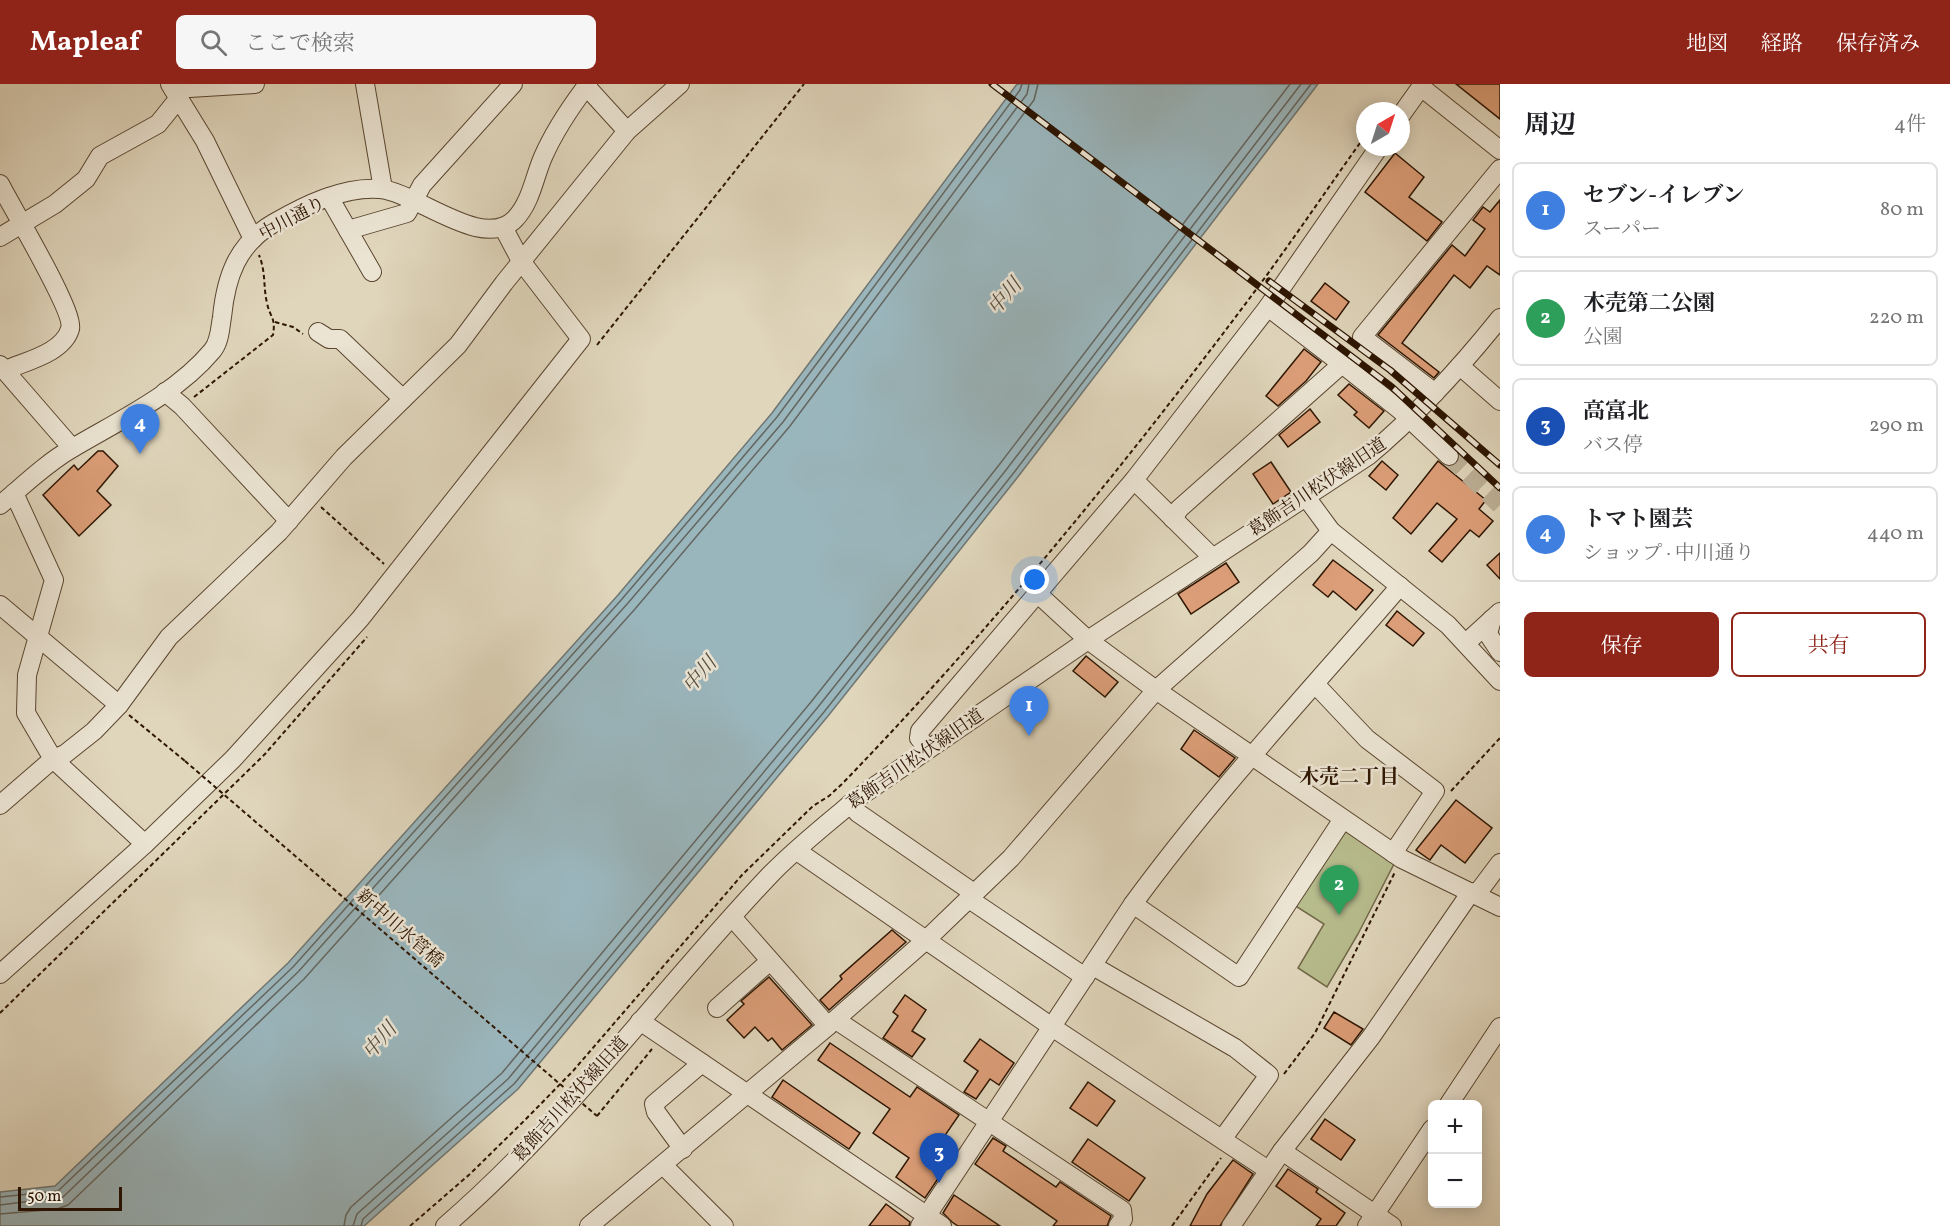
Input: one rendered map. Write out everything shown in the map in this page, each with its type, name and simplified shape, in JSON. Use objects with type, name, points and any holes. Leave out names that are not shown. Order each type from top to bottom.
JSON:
[{"type":"street","points":[[174,90],[255,84]]},
{"type":"street","points":[[364,84],[383,189]]},
{"type":"street","points":[[348,230],[407,213],[423,185],[513,84]]},
{"type":"street","points":[[0,805],[52,759],[64,754],[122,709],[170,637],[289,521],[344,457],[458,345],[521,261],[627,131],[680,84]]},
{"type":"street","points":[[0,974],[145,844],[240,751],[360,619],[581,339],[521,261],[503,227],[515,219],[522,209],[549,145],[587,85],[627,131]]},
{"type":"street","points":[[1410,102],[1421,87],[1435,89],[1500,150]]},
{"type":"street","points":[[0,237],[55,204],[86,179],[100,156],[158,124],[174,90]]},
{"type":"street","points":[[174,90],[205,141],[252,239]]},
{"type":"street","points":[[928,749],[919,738],[920,732],[1134,480],[1268,307],[1373,156]]},
{"type":"street","points":[[1435,393],[1362,336],[1500,169]]},
{"type":"street","points":[[0,184],[54,282],[70,321],[70,329],[56,348],[3,368],[72,448]]},
{"type":"street","name":"中川通り","points":[[7,499],[72,448],[165,392],[215,348],[229,273],[237,257],[252,239],[274,222],[329,197],[353,189],[383,189],[479,227],[503,227]]},
{"type":"street","points":[[329,197],[372,272]]},
{"type":"street","points":[[1268,307],[1410,418],[1449,456]]},
{"type":"street","name":"葛飾吉川松伏線旧道","points":[[445,1226],[508,1167],[772,873],[850,804],[1088,640],[1368,456],[1435,393],[1500,318]]},
{"type":"street","points":[[318,332],[329,339],[340,339],[403,399]]},
{"type":"street","points":[[1173,519],[1179,509],[1342,364]]},
{"type":"street","points":[[1460,366],[1500,400]]},
{"type":"street","points":[[165,392],[182,406],[289,521]]},
{"type":"street","points":[[1134,480],[1212,557]]},
{"type":"street","points":[[1306,497],[1330,531],[1400,586],[1466,643],[1500,681]]},
{"type":"street","points":[[7,499],[54,580],[27,675],[26,713],[52,759],[145,844]]},
{"type":"street","points":[[589,1226],[832,1023],[926,940],[1011,858],[1156,690],[1311,553],[1330,531]]},
{"type":"street","points":[[640,1021],[930,1223],[990,1121],[1133,904],[1206,808],[1316,685],[1400,586]]},
{"type":"street","points":[[1038,594],[1088,640],[1342,819],[1397,856],[1500,908]]},
{"type":"street","points":[[0,605],[122,709]]},
{"type":"street","points":[[1466,643],[1496,616]]},
{"type":"street","points":[[1496,616],[1488,634],[1500,652]]},
{"type":"street","points":[[1316,685],[1367,739],[1435,791],[1397,856]]},
{"type":"street","points":[[850,804],[858,813],[968,889],[975,903],[1089,971],[1201,1026],[1235,1048],[1269,1076],[1227,1141]]},
{"type":"street","points":[[1133,904],[1239,978],[1342,819]]},
{"type":"street","points":[[797,850],[1052,1027],[1268,1170]]},
{"type":"street","points":[[1231,1226],[1282,1151],[1371,1037],[1473,894],[1500,863]]},
{"type":"street","points":[[732,917],[770,961],[832,1023],[990,1121],[1122,1210],[1123,1219],[1118,1226]]},
{"type":"street","points":[[717,1008],[770,961]]},
{"type":"street","points":[[1452,1100],[1500,1027]]},
{"type":"street","points":[[683,1149],[656,1112],[654,1104],[702,1063]]},
{"type":"street","points":[[1371,1220],[1428,1135]]},
{"type":"street","points":[[1282,1151],[1371,1220],[1392,1226]]},
{"type":"street","points":[[663,1165],[724,1226]]},
{"type":"path","points":[[637,296],[804,84]]},
{"type":"path","points":[[410,1226],[470,1174],[549,1096],[742,875],[813,806],[829,796],[890,734],[990,621],[1117,470],[1254,292],[1356,149]]},
{"type":"path","points":[[182,406],[273,335],[275,322],[267,303],[265,269],[252,239]]},
{"type":"path","points":[[275,322],[293,327],[303,334],[318,332]]},
{"type":"path","points":[[310,497],[395,574]]},
{"type":"path","name":"新中川水管橋","points":[[122,709],[597,1116],[646,1056]]},
{"type":"path","points":[[1444,797],[1500,738]]},
{"type":"path","points":[[1280,1079],[1315,1032],[1397,856]]},
{"type":"path","points":[[0,1013],[158,860]]},
{"type":"path","points":[[1172,1226],[1227,1141]]},
{"type":"green space","points":[[1347,830],[1394,864],[1358,934],[1327,987],[1298,968],[1324,924],[1294,905],[1340,831]]},
{"type":"water","name":"中川","points":[[1017,84],[1318,84],[1017,478],[828,716],[518,1089],[364,1226],[0,1226],[0,1192],[55,1186],[288,963],[618,595],[772,413]]},
{"type":"building","points":[[1456,84],[1500,84],[1500,119]]},
{"type":"building","points":[[1393,156],[1399,156],[1424,177],[1409,197],[1442,222],[1427,241],[1365,192]]},
{"type":"building","points":[[1500,200],[1500,275],[1487,266],[1470,288],[1454,275],[1402,343],[1439,372],[1434,378],[1378,335],[1452,245],[1465,256],[1485,229],[1473,220],[1483,207],[1490,212]]},
{"type":"building","points":[[1325,283],[1349,302],[1336,320],[1311,301]]},
{"type":"building","points":[[1304,349],[1321,362],[1306,381],[1278,406],[1266,396]]},
{"type":"building","points":[[1349,384],[1384,411],[1369,428],[1354,415],[1357,412],[1338,395]]},
{"type":"building","points":[[1310,409],[1320,422],[1288,447],[1279,435]]},
{"type":"building","points":[[98,451],[103,451],[118,466],[97,491],[111,505],[79,536],[43,495],[74,465],[78,470]]},
{"type":"building","points":[[1382,461],[1398,475],[1386,490],[1369,476]]},
{"type":"building","points":[[1438,461],[1486,500],[1479,509],[1493,521],[1479,537],[1470,530],[1442,562],[1429,551],[1457,519],[1437,503],[1411,534],[1393,518]]},
{"type":"building","points":[[1271,462],[1291,492],[1273,504],[1253,474]]},
{"type":"building","points":[[1500,553],[1500,579],[1487,565]]},
{"type":"building","points":[[1333,560],[1373,590],[1356,610],[1333,591],[1328,597],[1313,585]]},
{"type":"building","points":[[1226,563],[1239,582],[1191,614],[1178,594]]},
{"type":"building","points":[[1397,611],[1424,633],[1413,646],[1386,625]]},
{"type":"building","points":[[1086,656],[1118,682],[1105,697],[1073,671]]},
{"type":"building","points":[[1194,730],[1235,758],[1219,777],[1181,749]]},
{"type":"building","points":[[1456,800],[1492,828],[1465,863],[1441,845],[1430,860],[1416,850]]},
{"type":"building","points":[[892,930],[906,942],[829,1010],[820,1000],[842,979],[840,976]]},
{"type":"building","points":[[769,977],[812,1025],[782,1050],[772,1038],[768,1041],[755,1027],[744,1038],[727,1020],[744,1004],[741,1001]]},
{"type":"building","points":[[905,995],[926,1010],[912,1031],[925,1039],[912,1057],[883,1038],[898,1016],[893,1012]]},
{"type":"building","points":[[1334,1012],[1363,1029],[1351,1045],[1324,1028]]},
{"type":"building","points":[[980,1039],[1014,1063],[999,1085],[990,1079],[976,1099],[964,1092],[978,1071],[964,1061]]},
{"type":"building","points":[[830,1043],[910,1097],[917,1087],[959,1115],[937,1147],[952,1158],[925,1198],[896,1177],[909,1158],[873,1133],[890,1109],[818,1060]]},
{"type":"building","points":[[783,1080],[860,1133],[849,1149],[772,1097]]},
{"type":"building","points":[[1088,1082],[1115,1101],[1097,1126],[1070,1108]]},
{"type":"building","points":[[1325,1119],[1355,1140],[1341,1160],[1311,1139]]},
{"type":"building","points":[[993,1138],[1006,1146],[1003,1151],[1056,1187],[1060,1182],[1111,1216],[1107,1226],[1053,1226],[1057,1221],[975,1164]]},
{"type":"building","points":[[1088,1139],[1145,1178],[1129,1201],[1072,1162]]},
{"type":"building","points":[[1233,1160],[1253,1174],[1220,1226],[1190,1226],[1207,1194]]},
{"type":"building","points":[[1288,1169],[1318,1189],[1316,1192],[1345,1213],[1336,1226],[1316,1226],[1321,1219],[1276,1186]]},
{"type":"building","points":[[954,1195],[1000,1226],[958,1226],[952,1222],[943,1213]]},
{"type":"building","points":[[886,1204],[910,1222],[909,1226],[869,1226]]},
{"type":"tunnel","points":[[1449,456],[1500,505]]},
{"type":"railway","points":[[992,84],[1392,387],[1500,488]]},
{"type":"railway","points":[[1269,281],[1390,370],[1500,465]]},
{"type":"place","name":"トマト園芸","points":[[140,454]]},
{"type":"place","name":"セブン-イレブン","points":[[1029,736]]},
{"type":"place","name":"木売第二公園","points":[[1339,915]]},
{"type":"place","name":"高富北","points":[[939,1183]]},
{"type":"district","name":"木売二丁目","points":[[1349,776]]}]
